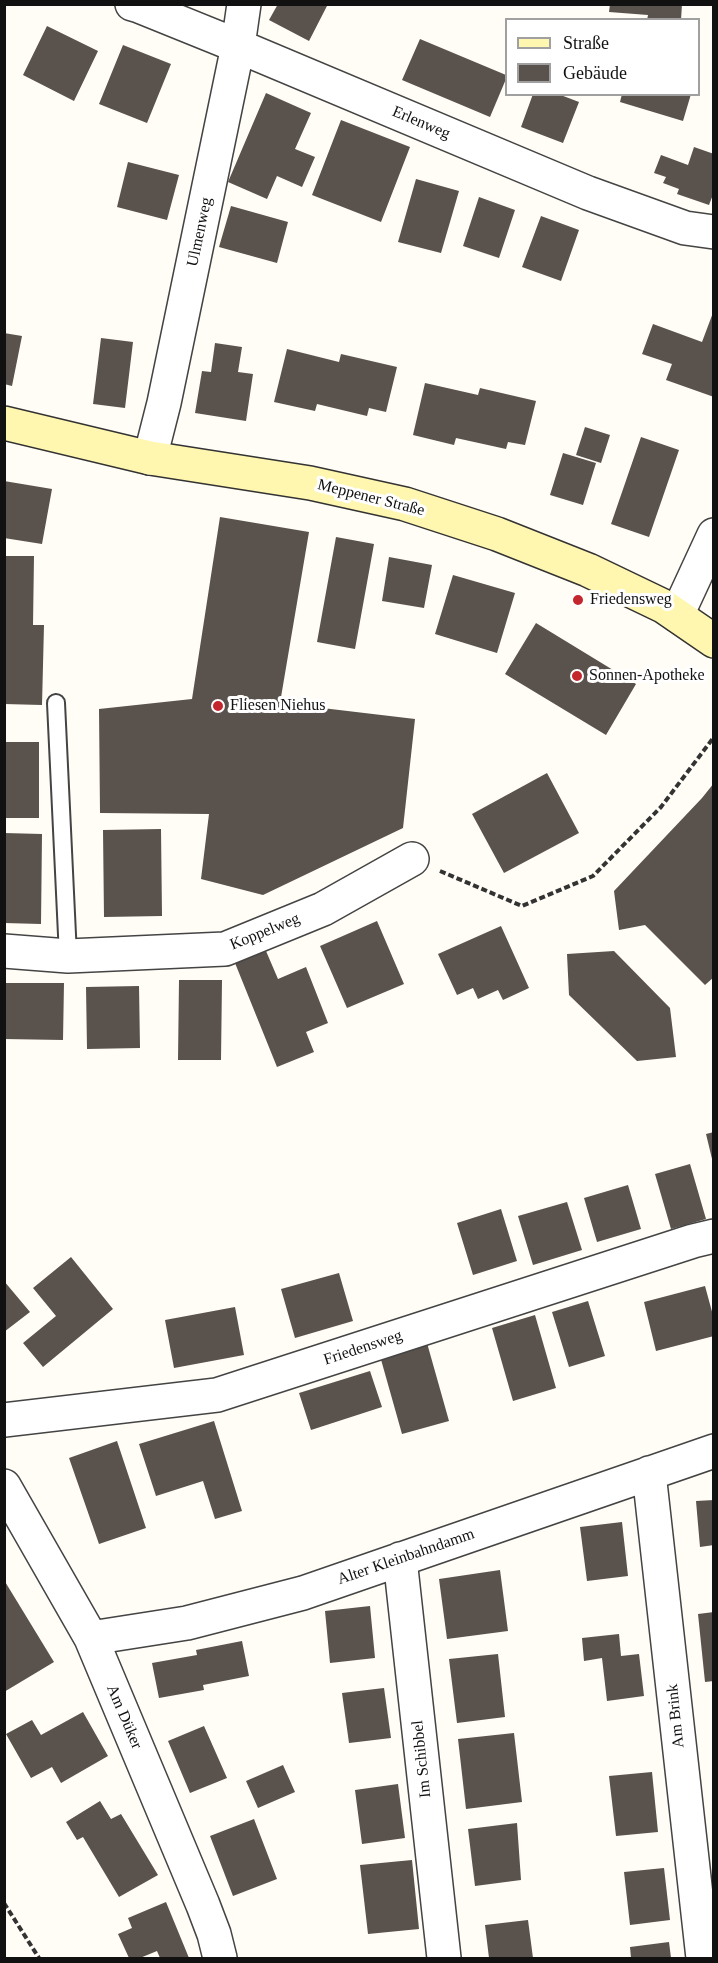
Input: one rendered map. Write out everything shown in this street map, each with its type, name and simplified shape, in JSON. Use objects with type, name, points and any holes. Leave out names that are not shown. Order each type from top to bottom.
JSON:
[{"type":"main road","name":"Meppener Straße","points":[[4,423],[150,458],[310,483],[405,504],[497,534],[588,570],[663,606],[714,641]]},
{"type":"street","name":"Erlenweg","points":[[132,4],[588,193],[685,228],[714,232]]},
{"type":"street","name":"Ulmenweg","points":[[150,458],[164,403],[238,46],[244,4]]},
{"type":"street","points":[[677,615],[714,535]]},
{"type":"street","name":"Koppelweg","points":[[4,951],[68,956],[225,949],[323,909],[412,859]]},
{"type":"street","name":"Friedensweg","points":[[4,1420],[217,1395],[693,1240],[714,1236]]},
{"type":"street","name":"Alter Kleinbahndamm","points":[[91,1638],[187,1623],[303,1593],[714,1451]]},
{"type":"street","name":"Am Brink","points":[[650,1473],[703,1959]]},
{"type":"street","name":"Am Düker","points":[[4,1486],[91,1638],[203,1905],[220,1959]]},
{"type":"street","name":"Im Schibbel","points":[[400,1559],[444,1959]]},
{"type":"lane","points":[[56,703],[68,956]]},
{"type":"path","points":[[412,859],[522,906],[593,876],[661,807],[714,737]]},
{"type":"path","points":[[4,1903],[39,1959]]},
{"type":"building","points":[[278,4],[328,4],[309,41],[269,20]]},
{"type":"building","points":[[610,4],[682,4],[681,18],[647,18],[648,15],[609,12]]},
{"type":"building","points":[[47,26],[98,51],[74,101],[23,75]]},
{"type":"building","points":[[420,39],[505,75],[505,81],[490,117],[402,80]]},
{"type":"building","points":[[123,45],[171,64],[147,123],[99,104]]},
{"type":"building","points":[[266,93],[311,113],[295,149],[315,157],[302,187],[277,176],[267,199],[228,182]]},
{"type":"building","points":[[532,96],[563,96],[579,102],[563,143],[521,127]]},
{"type":"building","points":[[622,96],[690,96],[683,121],[620,102]]},
{"type":"building","points":[[341,120],[410,147],[381,222],[312,195]]},
{"type":"building","points":[[694,147],[714,154],[714,192],[709,205],[677,194],[679,189],[663,183],[666,177],[654,173],[661,155],[688,165]]},
{"type":"building","points":[[128,162],[179,175],[167,220],[117,207]]},
{"type":"building","points":[[416,179],[459,191],[441,253],[398,242]]},
{"type":"building","points":[[479,197],[515,210],[499,258],[463,246]]},
{"type":"building","points":[[231,206],[288,222],[277,263],[219,247]]},
{"type":"building","points":[[541,216],[579,230],[561,281],[522,267]]},
{"type":"building","points":[[714,310],[714,397],[666,380],[672,364],[642,354],[653,324],[702,342]]},
{"type":"building","points":[[4,333],[22,336],[12,386],[4,384]]},
{"type":"building","points":[[101,338],[133,342],[125,408],[93,404]]},
{"type":"building","points":[[215,343],[242,347],[238,372],[253,374],[246,421],[195,413],[202,371],[211,372]]},
{"type":"building","points":[[287,349],[339,362],[341,354],[397,367],[386,412],[369,408],[367,416],[317,404],[315,411],[274,402]]},
{"type":"building","points":[[425,383],[478,395],[480,388],[536,401],[525,445],[508,442],[506,449],[456,438],[454,445],[413,435]]},
{"type":"building","points":[[585,427],[610,435],[601,463],[576,455]]},
{"type":"building","points":[[641,437],[679,450],[649,537],[611,524]]},
{"type":"building","points":[[563,453],[596,463],[583,505],[550,495]]},
{"type":"building","points":[[4,481],[52,489],[42,544],[4,538]]},
{"type":"building","name":"Fliesen Niehus","points":[[220,517],[309,532],[280,703],[415,719],[403,828],[263,895],[201,879],[209,814],[100,813],[99,709],[192,699]]},
{"type":"building","points":[[336,537],[374,544],[355,649],[317,642]]},
{"type":"building","points":[[4,556],[34,556],[33,625],[44,625],[42,705],[4,704]]},
{"type":"building","points":[[389,557],[432,565],[424,608],[382,601]]},
{"type":"building","points":[[453,575],[515,593],[497,653],[435,634]]},
{"type":"building","points":[[536,623],[636,684],[606,735],[505,674]]},
{"type":"building","points":[[4,742],[39,742],[39,818],[4,818]]},
{"type":"building","points":[[547,773],[579,833],[504,873],[472,814]]},
{"type":"building","points":[[714,783],[714,977],[705,985],[645,925],[619,930],[614,891]]},
{"type":"building","points":[[161,829],[162,916],[104,917],[103,830]]},
{"type":"building","points":[[4,833],[42,834],[41,924],[4,923]]},
{"type":"building","points":[[377,921],[404,984],[347,1008],[320,946]]},
{"type":"building","points":[[501,926],[529,988],[503,1000],[498,990],[478,999],[473,988],[457,995],[438,954]]},
{"type":"building","points":[[266,951],[278,979],[306,967],[328,1023],[306,1032],[314,1052],[277,1067],[235,963]]},
{"type":"building","points":[[614,951],[670,1008],[676,1057],[637,1061],[569,995],[567,954]]},
{"type":"building","points":[[179,980],[222,980],[221,1060],[178,1060]]},
{"type":"building","points":[[4,983],[64,983],[63,1040],[4,1039]]},
{"type":"building","points":[[139,986],[140,1048],[87,1049],[86,987]]},
{"type":"building","points":[[714,1132],[714,1163],[713,1163],[706,1134]]},
{"type":"building","points":[[690,1164],[706,1219],[671,1229],[655,1174]]},
{"type":"building","points":[[628,1185],[641,1229],[597,1242],[584,1198]]},
{"type":"building","points":[[567,1202],[582,1250],[533,1265],[518,1216]]},
{"type":"building","points":[[501,1209],[517,1261],[473,1275],[457,1223]]},
{"type":"building","points":[[71,1257],[113,1309],[43,1367],[23,1343],[56,1316],[33,1288]]},
{"type":"building","points":[[339,1273],[353,1321],[295,1338],[281,1289]]},
{"type":"building","points":[[4,1281],[30,1312],[4,1332]]},
{"type":"building","points":[[705,1286],[714,1319],[714,1336],[656,1351],[644,1302]]},
{"type":"building","points":[[588,1301],[605,1356],[569,1367],[552,1312]]},
{"type":"building","points":[[235,1307],[244,1355],[174,1368],[165,1320]]},
{"type":"building","points":[[535,1315],[556,1388],[513,1401],[492,1328]]},
{"type":"building","points":[[427,1343],[449,1421],[402,1434],[380,1356]]},
{"type":"building","points":[[370,1371],[382,1407],[311,1430],[299,1393]]},
{"type":"building","points":[[214,1421],[242,1511],[215,1519],[203,1481],[156,1496],[139,1444]]},
{"type":"building","points":[[117,1441],[146,1528],[99,1544],[69,1458]]},
{"type":"building","points":[[714,1500],[714,1545],[700,1547],[696,1501]]},
{"type":"building","points":[[622,1522],[628,1576],[587,1581],[580,1527]]},
{"type":"building","points":[[500,1570],[508,1631],[447,1639],[439,1579]]},
{"type":"building","points":[[4,1580],[54,1662],[4,1692]]},
{"type":"building","points":[[370,1606],[375,1658],[330,1663],[325,1611]]},
{"type":"building","points":[[714,1612],[714,1681],[705,1682],[698,1614]]},
{"type":"building","points":[[619,1634],[621,1656],[639,1654],[644,1696],[607,1701],[602,1658],[584,1661],[582,1638]]},
{"type":"building","points":[[242,1641],[249,1676],[203,1685],[204,1690],[159,1698],[152,1663],[197,1655],[196,1650]]},
{"type":"building","points":[[498,1654],[505,1717],[457,1723],[449,1659]]},
{"type":"building","points":[[384,1688],[391,1738],[349,1743],[342,1693]]},
{"type":"building","points":[[83,1712],[108,1756],[61,1783],[52,1767],[31,1778],[6,1734],[32,1720],[41,1735]]},
{"type":"building","points":[[204,1726],[227,1778],[190,1793],[168,1741]]},
{"type":"building","points":[[514,1733],[522,1802],[466,1809],[458,1739]]},
{"type":"building","points":[[283,1765],[295,1792],[258,1808],[246,1781]]},
{"type":"building","points":[[652,1772],[658,1832],[616,1836],[609,1776]]},
{"type":"building","points":[[398,1784],[405,1838],[362,1844],[355,1790]]},
{"type":"building","points":[[100,1801],[111,1819],[121,1814],[158,1875],[119,1897],[83,1837],[77,1840],[66,1822]]},
{"type":"building","points":[[254,1819],[277,1879],[233,1896],[210,1836]]},
{"type":"building","points":[[517,1823],[521,1880],[475,1886],[468,1829]]},
{"type":"building","points":[[412,1860],[419,1929],[368,1934],[360,1865]]},
{"type":"building","points":[[664,1868],[670,1920],[630,1925],[624,1872]]},
{"type":"building","points":[[166,1902],[189,1958],[160,1958],[157,1951],[140,1958],[129,1958],[118,1934],[132,1928],[128,1918]]},
{"type":"building","points":[[528,1920],[533,1958],[489,1958],[485,1925]]},
{"type":"building","points":[[669,1942],[671,1958],[631,1958],[630,1947]]},
{"type":"place","name":"Friedensweg","points":[[578,600]]},
{"type":"place","name":"Sonnen-Apotheke","points":[[577,676]]},
{"type":"place","name":"Fliesen Niehus","points":[[218,706]]}]
